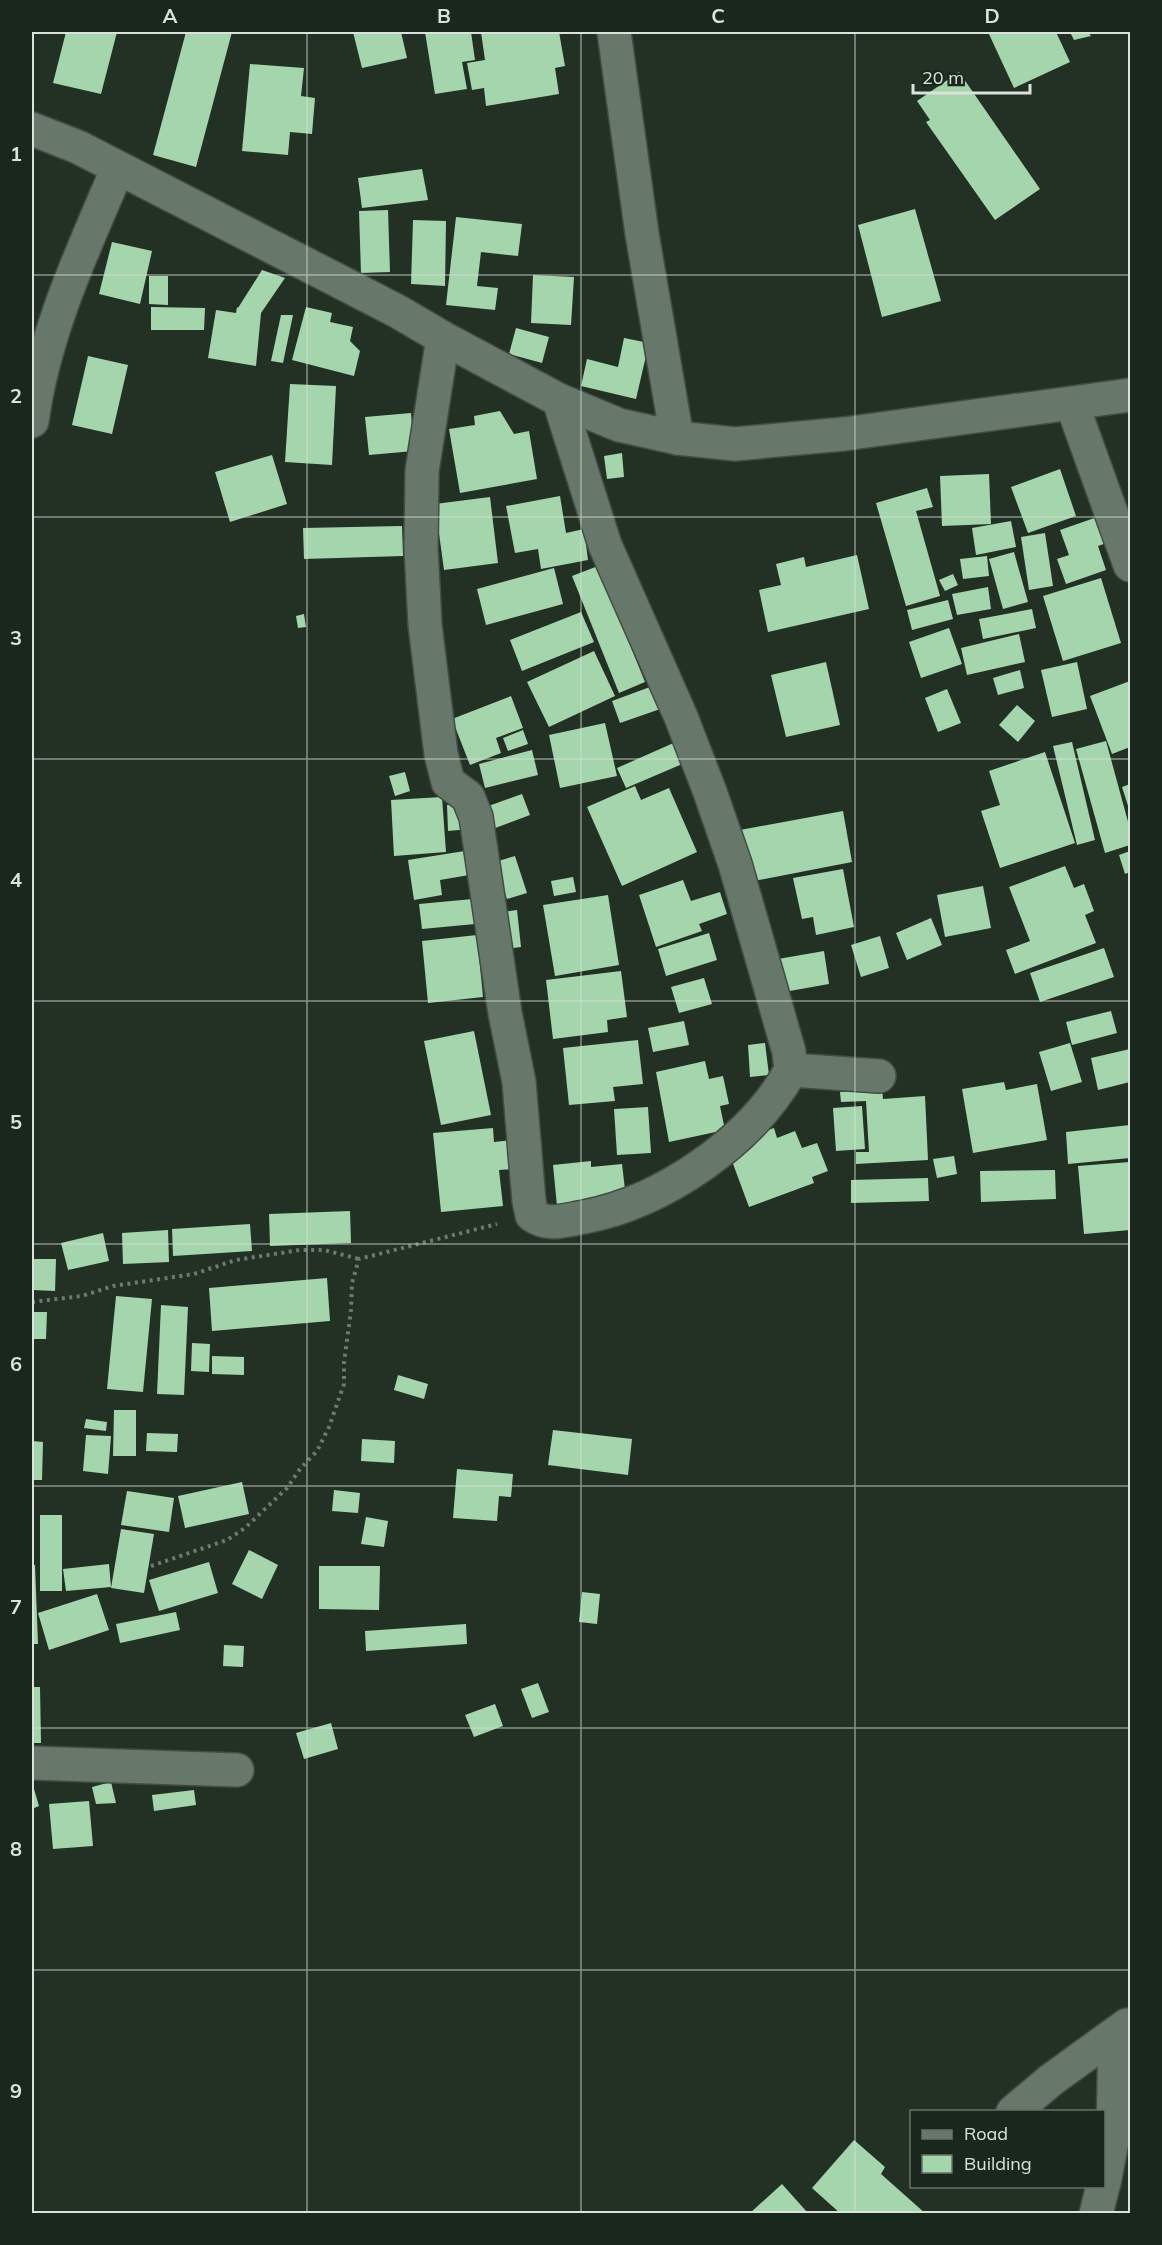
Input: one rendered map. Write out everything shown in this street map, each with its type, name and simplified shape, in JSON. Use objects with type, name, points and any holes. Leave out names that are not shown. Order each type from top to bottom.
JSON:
[{"type":"street","points":[[614,32],[642,234],[676,438]]},
{"type":"street","points":[[32,129],[78,147],[397,311],[559,399],[619,425],[676,438],[735,444],[844,434],[1131,395]]},
{"type":"street","points":[[32,421],[36,392],[64,293],[118,168]]},
{"type":"street","points":[[443,338],[422,471],[421,548],[425,625],[441,754],[448,782],[468,797],[476,816],[504,1013],[519,1082],[529,1201],[532,1215],[541,1221],[552,1223],[600,1214],[639,1201],[702,1165],[734,1138],[781,1089],[791,1070],[789,1052],[724,833],[681,717],[605,545],[559,399]]},
{"type":"street","points":[[1072,404],[1131,565]]},
{"type":"street","points":[[791,1070],[879,1076]]},
{"type":"street","points":[[32,1763],[237,1770]]},
{"type":"street","points":[[1015,2110],[1051,2079],[1123,2029]]},
{"type":"street","points":[[1105,2175],[1113,2136],[1123,2029]]},
{"type":"street","points":[[1096,2214],[1102,2188]]},
{"type":"path","points":[[32,1302],[82,1296],[113,1286],[194,1274],[236,1260],[300,1250],[324,1250],[359,1259],[532,1215]]},
{"type":"path","points":[[151,1566],[227,1540],[245,1528],[287,1488],[300,1469],[317,1451],[329,1427],[344,1384],[352,1283],[359,1259]]},
{"type":"building","points":[[66,32],[117,32],[101,94],[53,83]]},
{"type":"building","points":[[186,32],[232,32],[196,167],[153,155]]},
{"type":"building","points":[[353,32],[401,32],[407,58],[362,68]]},
{"type":"building","points":[[425,32],[471,32],[475,60],[462,62],[467,89],[435,94]]},
{"type":"building","points":[[481,32],[559,32],[565,66],[555,68],[559,94],[486,106],[484,88],[472,90],[467,63],[485,60]]},
{"type":"building","points":[[988,32],[1056,32],[1070,62],[1014,88]]},
{"type":"building","points":[[1070,32],[1088,32],[1091,36],[1074,40]]},
{"type":"building","points":[[250,64],[304,68],[301,96],[315,98],[312,134],[290,132],[288,155],[242,151]]},
{"type":"building","points":[[959,72],[1040,189],[995,220],[926,122],[930,120],[917,101]]},
{"type":"building","points":[[422,169],[428,200],[362,208],[358,178]]},
{"type":"building","points":[[915,209],[941,301],[882,317],[858,225]]},
{"type":"building","points":[[388,210],[390,272],[361,273],[359,211]]},
{"type":"building","points":[[456,217],[522,224],[518,256],[481,252],[477,286],[498,288],[495,310],[446,305]]},
{"type":"building","points":[[413,220],[446,221],[445,286],[411,284]]},
{"type":"building","points":[[112,242],[152,251],[140,304],[99,294]]},
{"type":"building","points":[[262,270],[285,278],[261,313],[256,366],[208,358],[216,310],[236,313],[237,307]]},
{"type":"building","points":[[533,275],[574,277],[571,325],[531,323]]},
{"type":"building","points":[[149,276],[168,276],[168,305],[149,304]]},
{"type":"building","points":[[151,307],[205,308],[204,330],[151,330]]},
{"type":"building","points":[[306,307],[332,313],[330,322],[353,327],[350,341],[360,351],[354,376],[292,360]]},
{"type":"building","points":[[281,315],[293,315],[283,363],[271,361]]},
{"type":"building","points":[[516,328],[549,337],[542,363],[509,354]]},
{"type":"building","points":[[624,338],[649,343],[636,399],[581,386],[587,359],[618,367]]},
{"type":"building","points":[[88,356],[128,365],[112,434],[72,425]]},
{"type":"building","points":[[290,384],[336,386],[332,465],[285,462]]},
{"type":"building","points":[[500,411],[514,434],[529,431],[537,479],[460,493],[449,429],[475,425],[474,416]]},
{"type":"building","points":[[411,413],[414,451],[369,455],[365,417]]},
{"type":"building","points":[[622,453],[624,477],[607,479],[604,456]]},
{"type":"building","points":[[272,455],[287,504],[230,522],[215,472]]},
{"type":"building","points":[[1060,469],[1076,516],[1028,533],[1011,487]]},
{"type":"building","points":[[989,474],[991,524],[942,526],[940,476]]},
{"type":"building","points":[[927,488],[933,507],[916,511],[940,596],[906,606],[876,503]]},
{"type":"building","points":[[560,496],[566,533],[584,529],[588,560],[541,569],[538,549],[515,553],[506,506]]},
{"type":"building","points":[[490,497],[498,563],[444,570],[435,504]]},
{"type":"building","points":[[1103,515],[1112,541],[1098,546],[1106,570],[1066,584],[1057,559],[1069,555],[1060,530]]},
{"type":"building","points":[[1011,521],[1016,547],[976,555],[972,528]]},
{"type":"building","points":[[402,526],[403,556],[304,559],[303,528]]},
{"type":"building","points":[[1045,533],[1053,586],[1029,590],[1021,537]]},
{"type":"building","points":[[1014,552],[1028,602],[1003,609],[989,559]]},
{"type":"building","points":[[857,555],[869,609],[768,632],[759,590],[781,585],[776,564],[804,557],[806,567]]},
{"type":"building","points":[[987,556],[989,576],[963,579],[960,559]]},
{"type":"building","points":[[598,566],[645,682],[619,693],[572,576]]},
{"type":"building","points":[[554,568],[563,604],[486,625],[477,589]]},
{"type":"building","points":[[953,574],[958,585],[945,591],[939,580]]},
{"type":"building","points":[[1101,578],[1121,643],[1063,661],[1043,596]]},
{"type":"building","points":[[988,587],[991,609],[957,615],[952,594]]},
{"type":"building","points":[[948,600],[953,619],[912,630],[907,610]]},
{"type":"building","points":[[1032,609],[1036,628],[983,639],[979,619]]},
{"type":"building","points":[[581,612],[594,642],[522,671],[510,640]]},
{"type":"building","points":[[304,614],[306,627],[298,628],[296,616]]},
{"type":"building","points":[[949,628],[962,664],[921,678],[909,642]]},
{"type":"building","points":[[1019,634],[1025,662],[967,675],[961,648]]},
{"type":"building","points":[[594,651],[615,696],[549,727],[527,682]]},
{"type":"building","points":[[826,662],[840,725],[786,737],[771,675]]},
{"type":"building","points":[[1077,662],[1087,709],[1052,717],[1041,670]]},
{"type":"building","points":[[1020,670],[1024,688],[998,695],[993,678]]},
{"type":"building","points":[[1130,681],[1130,747],[1112,754],[1090,696]]},
{"type":"building","points":[[658,684],[666,707],[620,723],[612,701]]},
{"type":"building","points":[[947,689],[961,723],[938,732],[925,698]]},
{"type":"building","points":[[511,696],[523,728],[496,738],[501,753],[470,765],[452,719]]},
{"type":"building","points":[[1017,705],[1035,721],[1018,742],[999,725]]},
{"type":"building","points":[[605,723],[617,776],[560,788],[549,735]]},
{"type":"building","points":[[523,730],[528,744],[508,751],[503,738]]},
{"type":"building","points":[[678,741],[687,762],[626,788],[617,768]]},
{"type":"building","points":[[1106,741],[1130,829],[1130,845],[1105,853],[1076,749]]},
{"type":"building","points":[[1072,742],[1095,840],[1077,845],[1053,746]]},
{"type":"building","points":[[532,750],[538,775],[485,788],[479,764]]},
{"type":"building","points":[[1045,752],[1075,843],[1000,868],[981,811],[1000,805],[989,771]]},
{"type":"building","points":[[405,772],[410,791],[395,796],[389,776]]},
{"type":"building","points":[[1130,784],[1130,812],[1122,787]]},
{"type":"building","points":[[635,786],[641,800],[669,788],[697,852],[622,886],[587,807]]},
{"type":"building","points":[[522,794],[530,815],[490,830],[483,808]]},
{"type":"building","points":[[442,797],[446,852],[394,856],[391,800]]},
{"type":"building","points":[[468,804],[470,829],[448,831],[447,805]]},
{"type":"building","points":[[843,811],[852,862],[749,882],[740,830]]},
{"type":"building","points":[[471,850],[475,874],[440,880],[442,895],[414,900],[408,860]]},
{"type":"building","points":[[1130,851],[1130,872],[1125,874],[1119,855]]},
{"type":"building","points":[[515,856],[527,893],[507,899],[495,862]]},
{"type":"building","points":[[1065,866],[1074,888],[1084,884],[1094,911],[1085,915],[1096,943],[1015,974],[1006,950],[1030,941],[1009,887]]},
{"type":"building","points":[[843,869],[854,927],[816,935],[813,917],[802,919],[793,878]]},
{"type":"building","points":[[573,877],[576,892],[554,896],[551,881]]},
{"type":"building","points":[[683,880],[691,901],[720,892],[727,914],[699,924],[702,931],[656,947],[639,895]]},
{"type":"building","points":[[983,886],[991,928],[945,937],[937,895]]},
{"type":"building","points":[[608,895],[619,965],[555,976],[543,905]]},
{"type":"building","points":[[473,899],[475,924],[422,929],[419,904]]},
{"type":"building","points":[[517,910],[521,947],[499,950],[494,913]]},
{"type":"building","points":[[931,918],[942,945],[907,960],[896,933]]},
{"type":"building","points":[[709,933],[717,960],[666,976],[658,949]]},
{"type":"building","points":[[477,935],[483,997],[428,1003],[422,941]]},
{"type":"building","points":[[880,936],[889,968],[861,977],[851,945]]},
{"type":"building","points":[[1104,948],[1114,977],[1040,1002],[1030,973]]},
{"type":"building","points":[[824,951],[829,984],[784,992],[778,959]]},
{"type":"building","points":[[621,971],[627,1017],[607,1020],[608,1032],[553,1039],[546,980]]},
{"type":"building","points":[[704,978],[712,1004],[679,1013],[671,987]]},
{"type":"building","points":[[1111,1011],[1117,1033],[1072,1045],[1066,1022]]},
{"type":"building","points":[[684,1021],[689,1045],[653,1052],[648,1028]]},
{"type":"building","points":[[474,1031],[491,1115],[441,1125],[424,1041]]},
{"type":"building","points":[[638,1040],[643,1084],[613,1087],[615,1101],[569,1105],[563,1048]]},
{"type":"building","points":[[765,1043],[769,1075],[750,1077],[748,1045]]},
{"type":"building","points":[[1070,1043],[1082,1082],[1051,1091],[1039,1052]]},
{"type":"building","points":[[1130,1049],[1130,1082],[1098,1090],[1091,1058]]},
{"type":"building","points":[[705,1061],[709,1079],[723,1076],[729,1104],[720,1106],[725,1130],[669,1142],[656,1072]]},
{"type":"building","points":[[1004,1082],[1006,1090],[1037,1084],[1047,1140],[973,1153],[962,1089]]},
{"type":"building","points":[[882,1089],[883,1099],[925,1096],[928,1160],[856,1164],[856,1152],[869,1152],[866,1101],[841,1102],[840,1092]]},
{"type":"building","points":[[862,1106],[865,1149],[836,1151],[833,1108]]},
{"type":"building","points":[[648,1107],[651,1153],[617,1155],[614,1109]]},
{"type":"building","points":[[1130,1125],[1130,1158],[1068,1164],[1066,1132]]},
{"type":"building","points":[[493,1128],[494,1142],[512,1140],[515,1169],[499,1170],[503,1206],[441,1212],[433,1133]]},
{"type":"building","points":[[774,1128],[777,1138],[795,1131],[802,1148],[817,1143],[828,1171],[812,1177],[814,1183],[749,1207],[729,1153],[747,1137]]},
{"type":"building","points":[[954,1156],[957,1174],[937,1178],[933,1159]]},
{"type":"building","points":[[591,1161],[591,1167],[622,1164],[626,1198],[557,1206],[553,1165]]},
{"type":"building","points":[[1130,1162],[1130,1230],[1084,1234],[1078,1166]]},
{"type":"building","points":[[1055,1170],[1056,1199],[981,1202],[980,1171]]},
{"type":"building","points":[[928,1178],[929,1201],[851,1203],[851,1180]]},
{"type":"building","points":[[350,1211],[351,1243],[270,1246],[269,1214]]},
{"type":"building","points":[[250,1224],[252,1251],[173,1256],[172,1229]]},
{"type":"building","points":[[168,1230],[169,1262],[123,1264],[122,1233]]},
{"type":"building","points":[[103,1233],[109,1261],[68,1270],[61,1243]]},
{"type":"building","points":[[32,1259],[56,1259],[55,1291],[32,1290]]},
{"type":"building","points":[[327,1278],[330,1321],[212,1331],[209,1288]]},
{"type":"building","points":[[116,1296],[152,1299],[143,1392],[107,1389]]},
{"type":"building","points":[[161,1305],[188,1307],[184,1395],[157,1394]]},
{"type":"building","points":[[32,1312],[47,1312],[46,1339],[32,1339]]},
{"type":"building","points":[[192,1343],[210,1344],[209,1372],[191,1371]]},
{"type":"building","points":[[212,1356],[244,1357],[244,1375],[212,1374]]},
{"type":"building","points":[[398,1375],[428,1384],[424,1399],[394,1390]]},
{"type":"building","points":[[114,1410],[136,1410],[136,1456],[113,1456]]},
{"type":"building","points":[[86,1419],[107,1422],[106,1431],[84,1428]]},
{"type":"building","points":[[553,1430],[632,1439],[628,1475],[548,1465]]},
{"type":"building","points":[[147,1433],[178,1434],[177,1452],[146,1451]]},
{"type":"building","points":[[86,1435],[111,1436],[108,1474],[83,1471]]},
{"type":"building","points":[[362,1439],[395,1441],[394,1463],[361,1461]]},
{"type":"building","points":[[32,1441],[43,1442],[42,1480],[32,1480]]},
{"type":"building","points":[[457,1469],[513,1474],[511,1497],[499,1496],[497,1521],[453,1518]]},
{"type":"building","points":[[242,1482],[249,1514],[185,1528],[178,1496]]},
{"type":"building","points":[[334,1490],[360,1493],[358,1513],[332,1511]]},
{"type":"building","points":[[127,1491],[174,1498],[169,1532],[121,1525]]},
{"type":"building","points":[[40,1515],[62,1515],[62,1591],[40,1591]]},
{"type":"building","points":[[366,1517],[388,1521],[384,1547],[361,1544]]},
{"type":"building","points":[[121,1529],[154,1534],[144,1593],[111,1588]]},
{"type":"building","points":[[249,1550],[278,1565],[262,1599],[232,1584]]},
{"type":"building","points":[[209,1562],[218,1593],[159,1611],[149,1580]]},
{"type":"building","points":[[109,1564],[111,1587],[66,1591],[63,1569]]},
{"type":"building","points":[[32,1565],[35,1565],[38,1644],[32,1644]]},
{"type":"building","points":[[319,1566],[380,1566],[379,1610],[319,1609]]},
{"type":"building","points":[[582,1592],[600,1594],[597,1624],[579,1622]]},
{"type":"building","points":[[97,1594],[109,1630],[49,1650],[38,1613]]},
{"type":"building","points":[[176,1612],[180,1630],[120,1643],[116,1624]]},
{"type":"building","points":[[466,1624],[467,1644],[366,1651],[365,1631]]},
{"type":"building","points":[[224,1645],[244,1646],[243,1667],[223,1666]]},
{"type":"building","points":[[538,1683],[549,1712],[532,1718],[521,1689]]},
{"type":"building","points":[[32,1687],[40,1687],[41,1743],[32,1743]]},
{"type":"building","points":[[495,1704],[503,1726],[474,1737],[465,1715]]},
{"type":"building","points":[[331,1723],[338,1749],[304,1759],[296,1733]]},
{"type":"building","points":[[111,1782],[116,1803],[96,1804],[92,1787]]},
{"type":"building","points":[[34,1789],[39,1806],[32,1809],[32,1790]]},
{"type":"building","points":[[194,1790],[196,1805],[154,1811],[152,1795]]},
{"type":"building","points":[[89,1801],[93,1846],[53,1849],[49,1804]]},
{"type":"building","points":[[854,2140],[885,2167],[881,2174],[926,2214],[841,2214],[812,2188]]},
{"type":"building","points":[[782,2184],[807,2212],[805,2214],[749,2214]]}]
